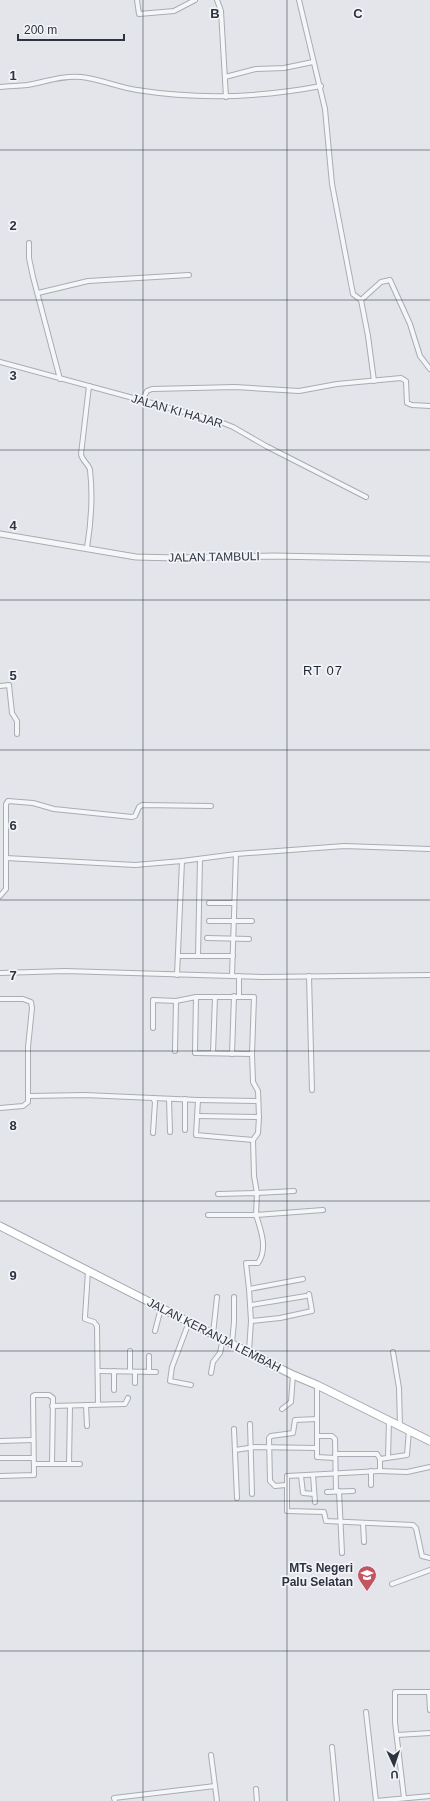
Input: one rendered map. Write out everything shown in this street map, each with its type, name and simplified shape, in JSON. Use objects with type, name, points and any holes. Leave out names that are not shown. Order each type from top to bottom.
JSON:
[{"type":"main road","name":"JALAN KERANJA LEMBAH","points":[[0,1226],[249,1351],[292,1375],[318,1385],[430,1441]]},
{"type":"street","points":[[137,0],[139,14],[174,12],[195,0]]},
{"type":"street","points":[[216,0],[221,11],[226,97]]},
{"type":"street","points":[[299,0],[313,62],[321,86],[325,108],[336,207],[353,294],[361,300],[368,336],[374,381]]},
{"type":"street","points":[[225,77],[256,68],[284,68],[313,62]]},
{"type":"street","points":[[0,87],[81,77],[136,90],[226,97],[260,96],[321,86]]},
{"type":"street","points":[[29,243],[30,264],[60,378]]},
{"type":"street","points":[[38,293],[88,281],[189,275]]},
{"type":"street","points":[[361,300],[381,282],[390,280],[410,324],[420,356],[430,369]]},
{"type":"street","name":"JALAN KI HAJAR","points":[[0,362],[193,413],[233,426],[266,446],[366,497]]},
{"type":"street","points":[[142,400],[147,391],[152,389],[235,387],[299,391],[329,385],[404,379],[406,385],[407,403],[412,405],[430,406]]},
{"type":"street","points":[[87,548],[91,504],[90,469],[83,461],[82,454],[89,386]]},
{"type":"street","name":"JALAN TAMBULI","points":[[0,534],[136,557],[170,558],[273,556],[430,560]]},
{"type":"street","points":[[0,686],[9,685],[12,713],[15,717],[18,734]]},
{"type":"street","points":[[0,896],[6,889],[6,804],[8,801],[33,803],[54,809],[132,817],[135,816],[139,807],[142,805],[211,806]]},
{"type":"street","points":[[6,858],[135,865],[236,854],[344,846],[430,849]]},
{"type":"street","points":[[232,976],[236,854]]},
{"type":"street","points":[[198,956],[200,858]]},
{"type":"street","points":[[177,975],[182,861]]},
{"type":"street","points":[[209,903],[234,903]]},
{"type":"street","points":[[209,920],[252,921]]},
{"type":"street","points":[[207,938],[249,939]]},
{"type":"street","points":[[178,956],[233,956]]},
{"type":"street","points":[[0,973],[84,971],[232,976],[430,975]]},
{"type":"street","points":[[232,1054],[236,996],[239,976]]},
{"type":"street","points":[[309,976],[312,1090]]},
{"type":"street","points":[[196,997],[195,1053],[252,1054]]},
{"type":"street","points":[[153,1028],[153,1000],[176,1001],[196,997],[254,997],[252,1054],[253,1082],[258,1091],[259,1117],[258,1133],[253,1140],[254,1176],[256,1215],[262,1236],[263,1255],[258,1263],[246,1263],[251,1305],[249,1351]]},
{"type":"street","points":[[214,1053],[216,997]]},
{"type":"street","points":[[0,999],[26,999],[32,1004],[28,1047],[29,1096],[26,1105],[0,1108]]},
{"type":"street","points":[[175,1051],[176,1001]]},
{"type":"street","points":[[29,1096],[85,1095],[185,1100],[258,1101]]},
{"type":"street","points":[[153,1098],[155,1102],[153,1133]]},
{"type":"street","points":[[169,1099],[170,1132]]},
{"type":"street","points":[[185,1100],[185,1130]]},
{"type":"street","points":[[198,1100],[196,1135],[253,1140]]},
{"type":"street","points":[[197,1116],[259,1117]]},
{"type":"street","points":[[218,1194],[294,1191]]},
{"type":"street","points":[[208,1215],[256,1215],[323,1210]]},
{"type":"street","points":[[88,1271],[85,1318],[94,1322],[97,1326],[98,1404]]},
{"type":"street","points":[[250,1289],[303,1280]]},
{"type":"street","points":[[251,1305],[308,1295],[312,1311],[280,1318],[251,1321]]},
{"type":"street","points":[[213,1334],[217,1297]]},
{"type":"street","points":[[232,1343],[234,1297]]},
{"type":"street","points":[[155,1331],[161,1308]]},
{"type":"street","points":[[189,1322],[172,1366],[170,1381],[191,1385]]},
{"type":"street","points":[[212,1373],[213,1362],[220,1353],[223,1339]]},
{"type":"street","points":[[130,1352],[130,1371]]},
{"type":"street","points":[[393,1352],[399,1388],[400,1426]]},
{"type":"street","points":[[149,1356],[149,1372]]},
{"type":"street","points":[[98,1371],[156,1372]]},
{"type":"street","points":[[114,1371],[114,1390]]},
{"type":"street","points":[[135,1372],[135,1383]]},
{"type":"street","points":[[282,1409],[290,1404],[292,1375]]},
{"type":"street","points":[[318,1385],[317,1458],[376,1454],[380,1459],[379,1471]]},
{"type":"street","points":[[0,1476],[34,1476],[33,1396],[50,1395],[53,1398],[52,1464]]},
{"type":"street","points":[[52,1406],[125,1404],[128,1398]]},
{"type":"street","points":[[86,1405],[87,1426]]},
{"type":"street","points":[[69,1464],[70,1406]]},
{"type":"street","points":[[286,1485],[274,1486],[271,1482],[268,1439],[271,1436],[294,1433],[295,1420],[317,1419]]},
{"type":"street","points":[[388,1420],[388,1458]]},
{"type":"street","points":[[250,1424],[252,1448],[252,1494]]},
{"type":"street","points":[[234,1429],[237,1498]]},
{"type":"street","points":[[380,1459],[406,1455],[409,1430]]},
{"type":"street","points":[[317,1436],[333,1437],[342,1553]]},
{"type":"street","points":[[0,1441],[33,1440]]},
{"type":"street","points":[[235,1450],[268,1447],[317,1448]]},
{"type":"street","points":[[0,1458],[34,1458]]},
{"type":"street","points":[[34,1464],[80,1464]]},
{"type":"street","points":[[430,1467],[407,1472],[371,1471],[286,1477],[287,1511],[324,1512],[326,1521],[364,1524],[414,1525],[422,1556],[430,1558]]},
{"type":"street","points":[[371,1471],[371,1485]]},
{"type":"street","points":[[313,1475],[315,1502]]},
{"type":"street","points":[[302,1476],[303,1493],[314,1494]]},
{"type":"street","points":[[327,1492],[353,1491]]},
{"type":"street","points":[[364,1524],[364,1542]]},
{"type":"street","points":[[392,1584],[430,1570]]},
{"type":"street","points":[[404,1798],[397,1735],[395,1692],[430,1692],[430,1710]]},
{"type":"street","points":[[366,1712],[376,1801],[430,1796]]},
{"type":"street","points":[[397,1735],[430,1733]]},
{"type":"street","points":[[332,1746],[337,1801]]},
{"type":"street","points":[[211,1755],[217,1801]]},
{"type":"street","points":[[115,1801],[114,1798],[215,1786]]},
{"type":"street","points":[[256,1789],[257,1801]]},
{"type":"place","name":"MTs Negeri Palu Selatan","points":[[367,1592]]},
{"type":"district","name":"RT 07","points":[[323,670]]}]
